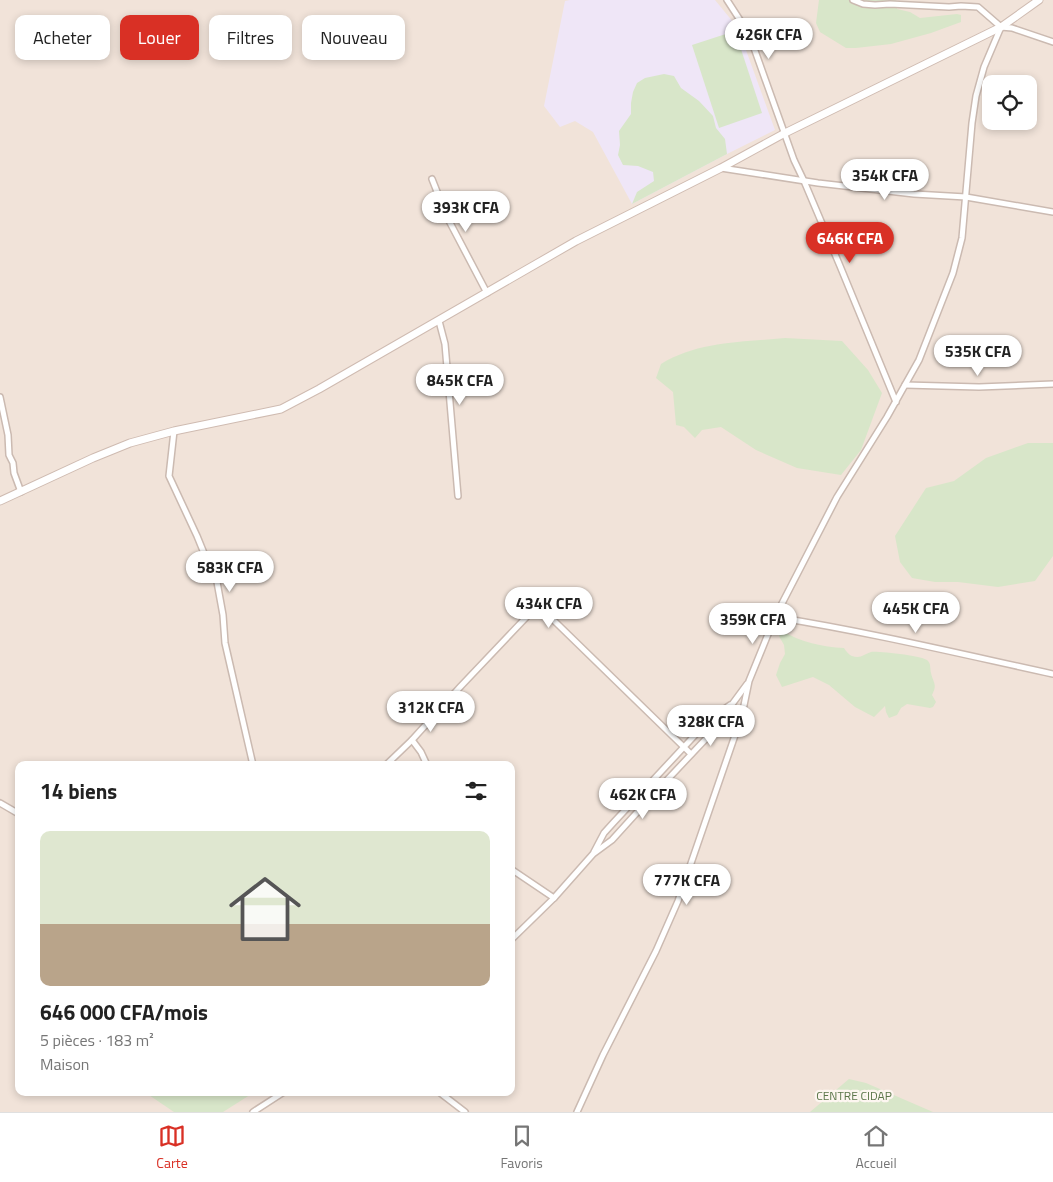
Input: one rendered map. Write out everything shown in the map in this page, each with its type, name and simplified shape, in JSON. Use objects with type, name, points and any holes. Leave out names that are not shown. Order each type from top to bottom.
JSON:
[{"type":"main road","points":[[0,501],[130,443],[174,431],[281,409],[439,321],[576,241],[721,168],[785,133],[1001,27],[1039,0]]},
{"type":"street","points":[[728,0],[749,34],[794,160],[896,402]]},
{"type":"street","points":[[853,0],[863,4],[875,5],[978,7],[1001,27],[1012,28],[1053,42]]},
{"type":"street","points":[[577,1112],[603,1055],[656,952],[678,901],[742,715],[749,681],[775,617],[837,497],[896,402],[919,360],[953,273],[962,238],[976,96],[984,67],[1001,27]]},
{"type":"street","points":[[721,168],[804,181],[914,194],[966,197],[1053,212]]},
{"type":"street","points":[[432,179],[447,217],[487,293]]},
{"type":"street","points":[[439,321],[445,344],[458,496]]},
{"type":"street","points":[[905,386],[979,387],[1053,384]]},
{"type":"street","points":[[0,397],[8,435],[9,455],[14,463],[14,473],[21,492]]},
{"type":"street","points":[[174,431],[169,476],[217,582],[223,615],[225,643],[252,761]]},
{"type":"street","points":[[390,761],[536,607],[540,607],[690,754]]},
{"type":"street","points":[[775,617],[1053,674]]},
{"type":"street","points":[[515,936],[554,898],[593,854],[612,840],[718,726],[749,681]]},
{"type":"street","points":[[593,854],[604,833],[614,822],[710,719],[733,703]]},
{"type":"street","points":[[412,740],[425,761]]},
{"type":"street","points":[[644,791],[651,797]]},
{"type":"street","points":[[0,803],[15,812]]},
{"type":"street","points":[[614,822],[621,830]]},
{"type":"street","points":[[515,872],[554,898]]},
{"type":"street","points":[[253,1112],[278,1096]]},
{"type":"street","points":[[443,1096],[465,1112]]},
{"type":"shaded area","points":[[0,0],[1053,0],[1053,1112],[0,1112]]},
{"type":"shaded area","points":[[715,0],[738,28],[775,130],[632,204],[593,132],[575,121],[560,127],[544,106],[565,1]]},
{"type":"green space","points":[[819,0],[896,0],[897,9],[910,12],[920,18],[957,14],[961,15],[961,22],[891,44],[846,48],[820,32],[816,23]]},
{"type":"green space","points":[[735,31],[762,113],[719,128],[692,45]]},
{"type":"green space","points":[[664,74],[674,76],[681,88],[699,101],[713,116],[716,128],[725,139],[727,154],[632,204],[637,192],[654,181],[653,172],[638,166],[623,165],[618,155],[620,145],[619,131],[631,114],[633,92],[637,83],[645,78]]},
{"type":"green space","points":[[785,338],[842,341],[868,370],[882,393],[861,450],[841,475],[797,468],[756,450],[721,427],[702,430],[695,438],[684,427],[676,425],[673,392],[656,378],[661,364],[675,356],[690,351],[722,344]]},
{"type":"green space","points":[[1028,443],[1053,443],[1053,556],[1035,581],[998,587],[958,582],[935,582],[912,578],[900,562],[895,536],[926,488],[954,481],[986,458]]},
{"type":"green space","points":[[782,631],[812,643],[844,648],[850,655],[855,657],[875,652],[901,654],[925,659],[930,665],[935,686],[932,695],[936,702],[930,708],[907,704],[901,708],[897,715],[889,718],[885,706],[874,717],[855,707],[829,685],[813,677],[782,687],[776,675],[785,654],[784,645],[779,636]]},
{"type":"green space","name":"CENTRE CIDAP","points":[[849,1079],[866,1083],[933,1112],[810,1112]]},
{"type":"green space","points":[[150,1096],[248,1096],[223,1112],[174,1112]]}]
